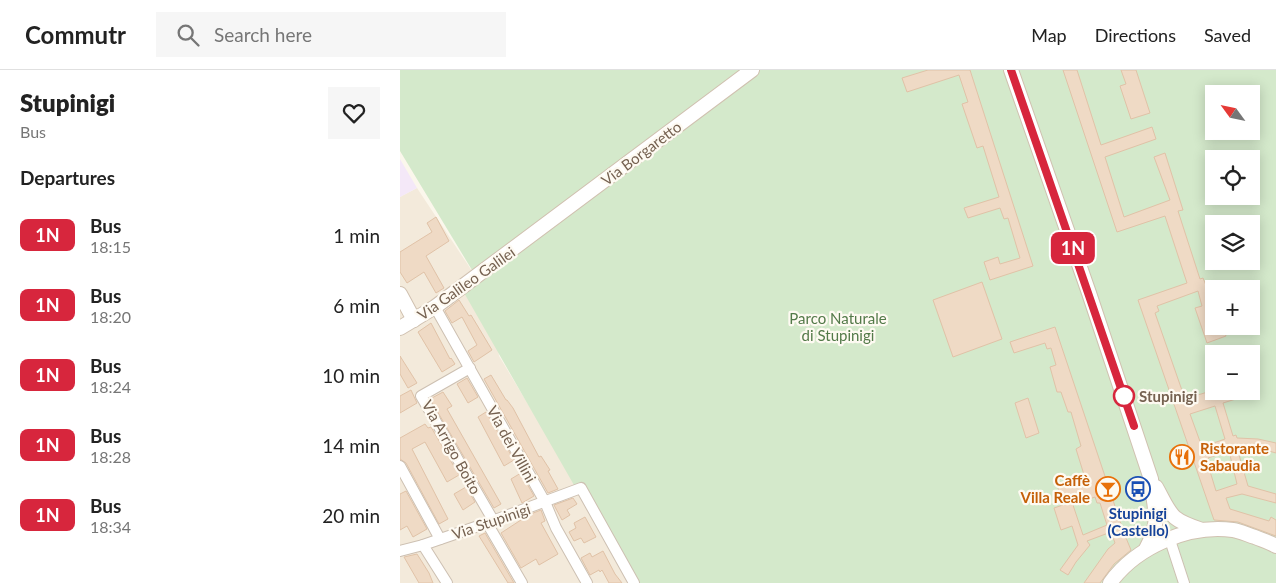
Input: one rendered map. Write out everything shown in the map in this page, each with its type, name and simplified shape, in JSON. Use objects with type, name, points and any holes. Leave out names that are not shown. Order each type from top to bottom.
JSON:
[{"type":"main road","name":"Via Borgaretto","points":[[530,236],[752,70]]},
{"type":"main road","points":[[1011,70],[1151,479],[1166,509],[1173,518],[1202,530]]},
{"type":"main road","name":"Via Galileo Galilei","points":[[400,328],[435,307],[530,236]]},
{"type":"main road","points":[[400,294],[414,320]]},
{"type":"main road","points":[[1146,549],[1156,525],[1157,514],[1151,479]]},
{"type":"main road","points":[[1110,583],[1118,572],[1146,549],[1202,530],[1233,530],[1270,542],[1276,546]]},
{"type":"street","name":"Via dei Villini","points":[[435,307],[545,502],[556,528],[587,583]]},
{"type":"street","name":"Via Arrigo Boito","points":[[470,368],[421,396],[490,522]]},
{"type":"street","points":[[400,466],[440,539]]},
{"type":"street","name":"Via Stupinigi","points":[[400,551],[490,522],[581,488],[634,583]]},
{"type":"street","points":[[490,522],[522,583]]},
{"type":"street","points":[[1170,540],[1184,583]]},
{"type":"street","points":[[423,545],[447,583]]},
{"type":"shaded area","points":[[400,159],[417,188],[400,197]]},
{"type":"shaded area","points":[[417,188],[478,280],[497,341],[499,356],[578,487],[631,583],[400,583],[400,197]]},
{"type":"green space","name":"Parco Naturale di Stupinigi","points":[[400,70],[1276,70],[1276,583],[630,583],[463,291],[478,280],[400,151]]},
{"type":"building","points":[[928,70],[970,70],[1033,266],[990,280],[984,262],[998,257],[1000,264],[1020,258],[1008,218],[1004,219],[1000,208],[968,218],[964,208],[999,197],[983,146],[977,148],[962,104],[968,102],[959,75],[907,92],[902,78]]},
{"type":"building","points":[[1063,70],[1077,70],[1101,145],[1152,127],[1156,139],[1105,157],[1124,217],[1170,200],[1154,157],[1165,153],[1183,210],[1178,211],[1200,279],[1203,278],[1205,283],[1205,335],[1226,336],[1207,343],[1195,308],[1202,306],[1198,291],[1157,306],[1159,311],[1155,313],[1185,399],[1205,393],[1205,400],[1233,400],[1223,403],[1233,436],[1276,443],[1276,453],[1258,448],[1237,448],[1248,486],[1276,494],[1276,503],[1242,494],[1226,498],[1230,509],[1269,521],[1271,517],[1276,520],[1276,536],[1238,522],[1214,520],[1138,300],[1187,283],[1165,216],[1117,232]],"holes":[[[1215,406],[1225,439],[1202,447],[1190,414]],[[1229,451],[1237,484],[1216,491],[1208,458]]]},
{"type":"building","points":[[1121,70],[1136,70],[1150,113],[1131,119],[1120,86],[1126,84]]},
{"type":"building","points":[[436,217],[449,241],[426,256],[444,288],[436,293],[424,272],[407,283],[400,272],[400,252],[432,232],[427,223]]},
{"type":"building","points":[[982,282],[1002,339],[953,357],[933,300]]},
{"type":"building","points":[[459,300],[469,316],[471,315],[492,350],[474,362],[468,351],[477,345],[462,317],[452,323],[445,311]]},
{"type":"building","points":[[431,323],[450,359],[455,364],[442,372],[418,332]]},
{"type":"building","points":[[1055,327],[1131,550],[1114,564],[1100,583],[1084,583],[1108,549],[1115,543],[1111,532],[1087,541],[1090,545],[1068,575],[1060,570],[1078,545],[1072,526],[1061,530],[1054,508],[1063,505],[1058,488],[1085,478],[1076,449],[1081,446],[1071,412],[1068,412],[1061,392],[1057,392],[1050,367],[1056,365],[1051,348],[1047,349],[1045,343],[1014,353],[1010,342]],"holes":[[[1095,497],[1097,503],[1100,503],[1107,525],[1083,535],[1073,505]]]},
{"type":"building","points":[[400,356],[417,383],[408,388],[400,374]]},
{"type":"building","points":[[491,375],[513,408],[539,457],[541,456],[550,470],[548,471],[558,489],[548,493],[484,379]]},
{"type":"building","points":[[467,378],[478,397],[468,403],[457,384]]},
{"type":"building","points":[[411,390],[417,403],[400,413],[400,396]]},
{"type":"building","points":[[443,392],[452,406],[447,409],[501,504],[494,508],[430,399]]},
{"type":"building","points":[[1028,398],[1039,433],[1026,438],[1015,403]]},
{"type":"building","points":[[486,412],[514,460],[504,466],[478,417]]},
{"type":"building","points":[[425,424],[428,428],[431,427],[459,475],[447,482],[425,442],[412,449],[448,519],[439,524],[406,463],[400,459],[400,438]]},
{"type":"building","points":[[521,473],[534,496],[522,503],[511,479]]},
{"type":"building","points":[[466,487],[475,502],[463,510],[454,494]]},
{"type":"building","points":[[406,491],[427,529],[413,537],[407,526],[400,530],[400,494]]},
{"type":"building","points":[[573,498],[577,504],[567,510],[570,515],[562,520],[554,505]]},
{"type":"building","points":[[541,510],[545,521],[541,523],[558,554],[539,565],[536,559],[521,568],[501,533],[523,517]]},
{"type":"building","points":[[585,517],[596,537],[584,543],[581,538],[574,541],[569,532],[576,528],[574,523]]},
{"type":"building","points":[[485,533],[514,583],[508,583],[479,536]]},
{"type":"building","points":[[603,551],[622,583],[609,583],[602,570],[590,575],[581,558],[590,553],[592,557]]},
{"type":"building","points":[[417,554],[433,583],[419,583],[404,557]]},
{"type":"bus line","name":"1N","points":[[1011,70],[1134,426]]},
{"type":"place","name":"Stupinigi","points":[[1124,396]]},
{"type":"place","name":"Ristorante Sabaudia","points":[[1182,457]]},
{"type":"place","name":"Caffè Villa Reale","points":[[1108,489]]},
{"type":"place","name":"Stupinigi (Castello)","points":[[1138,489]]}]
